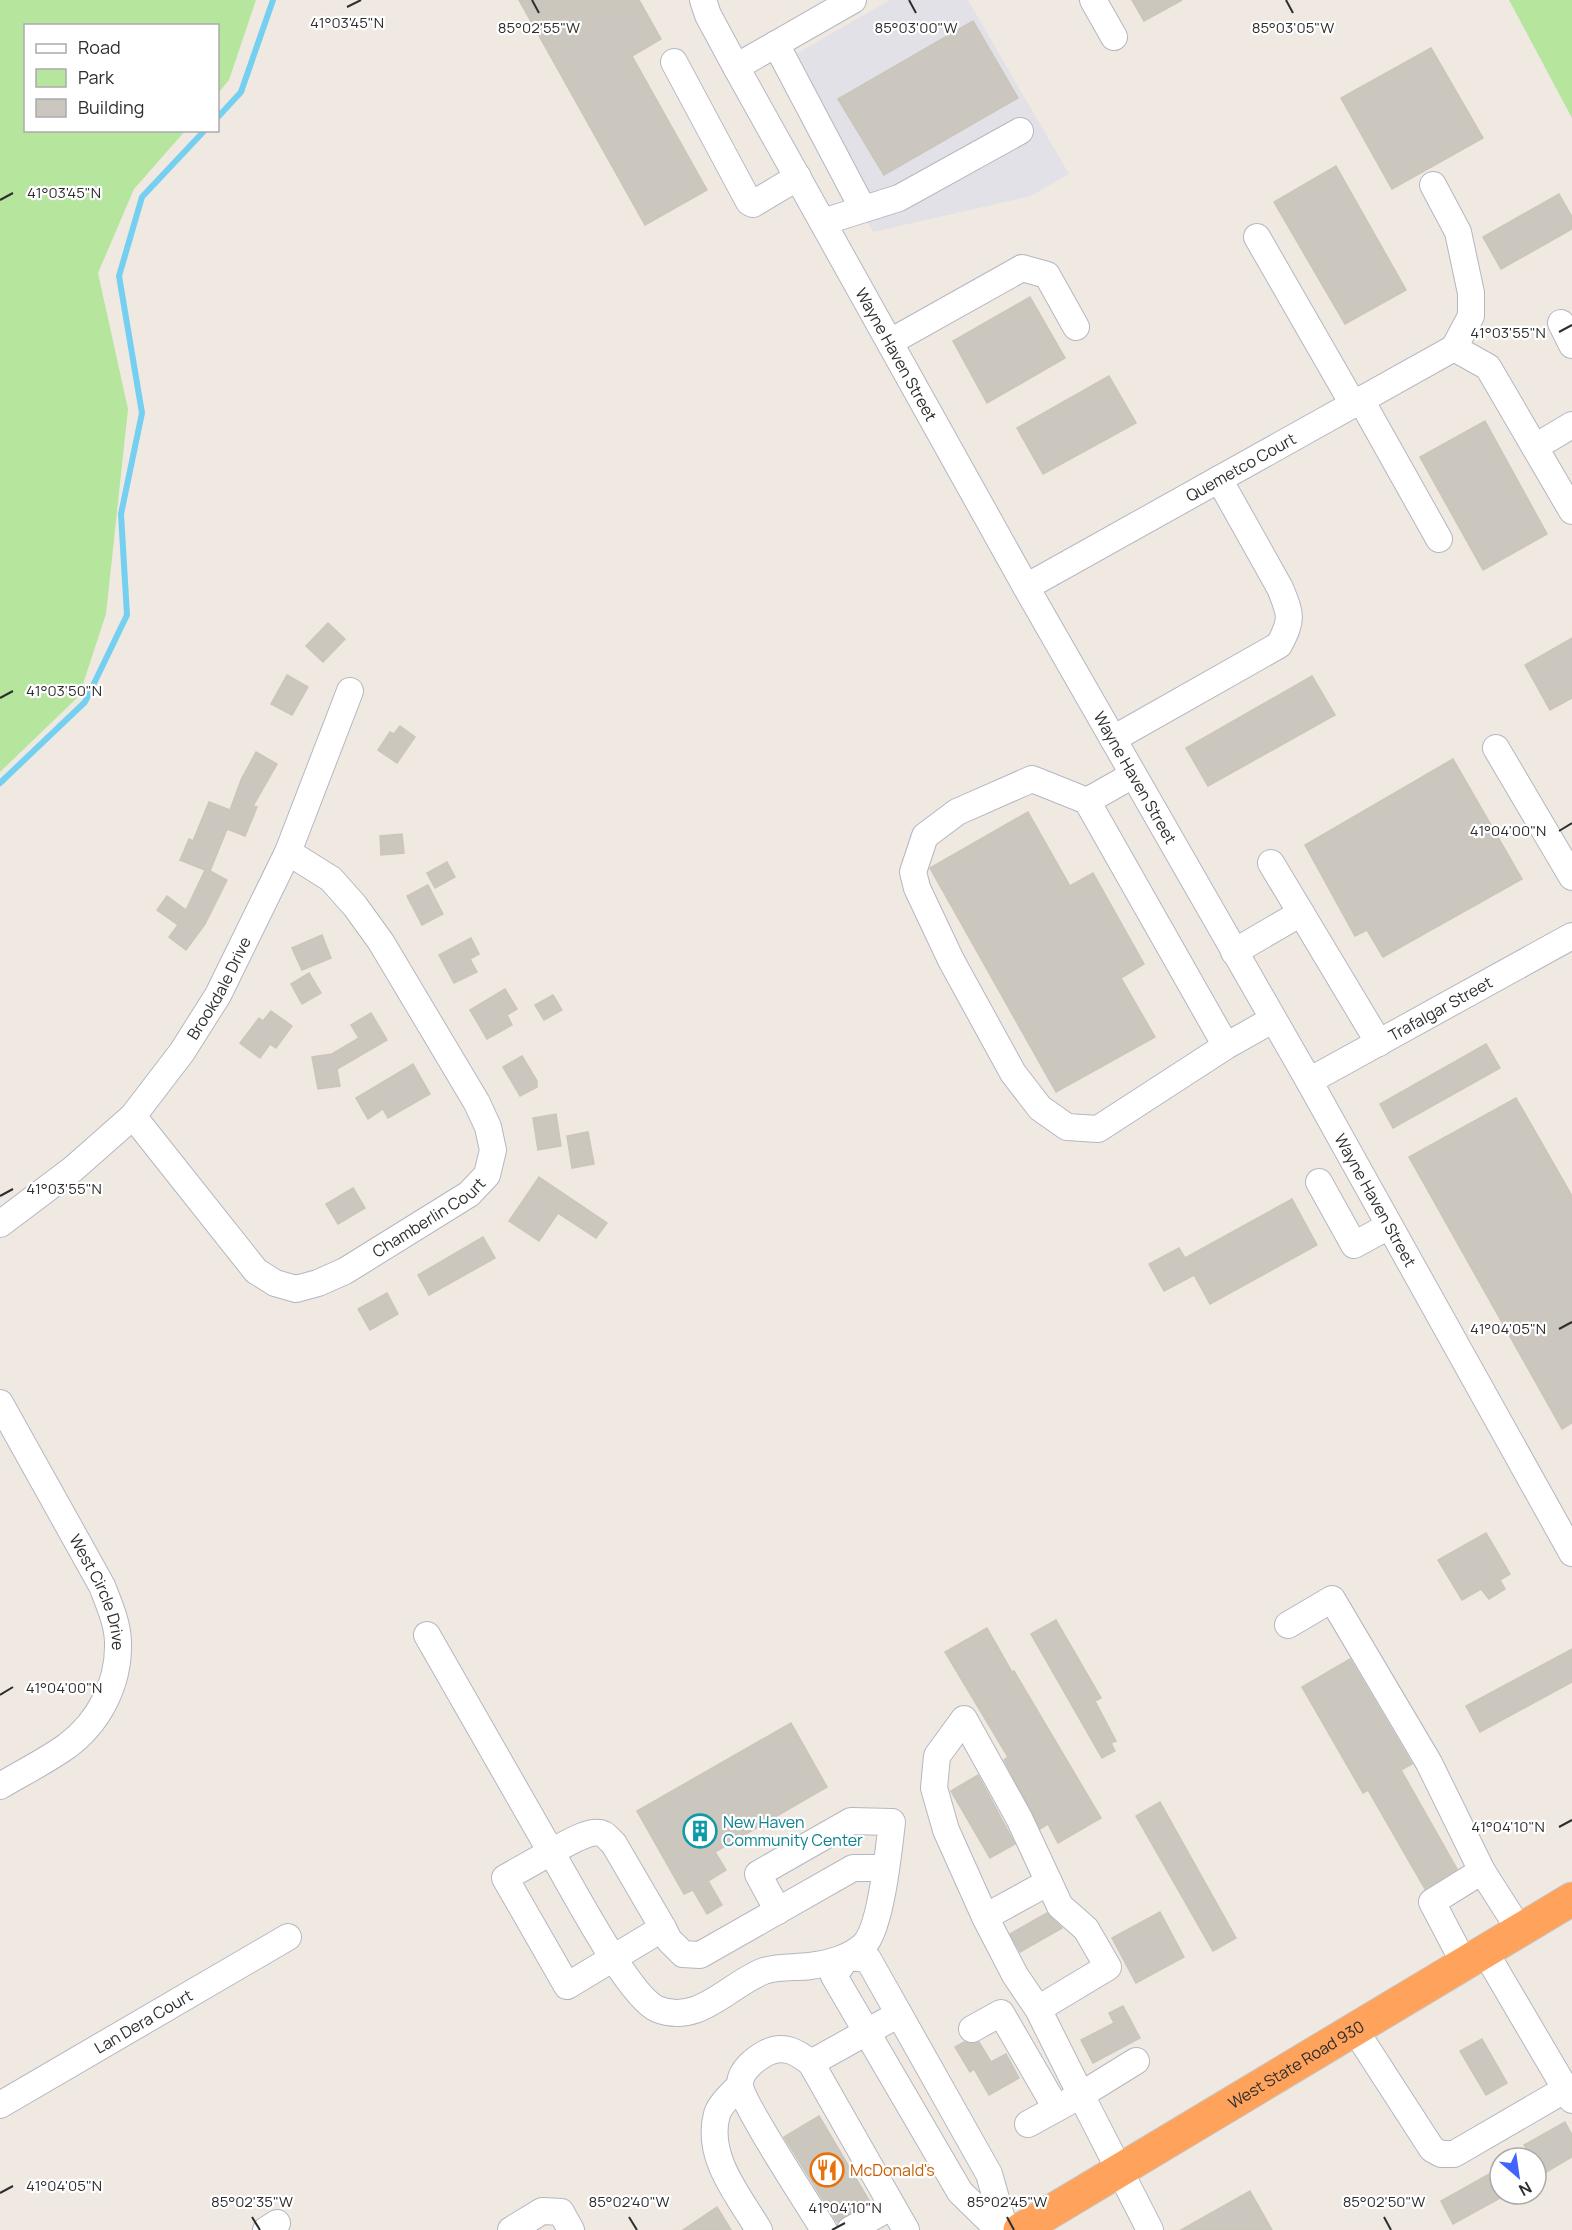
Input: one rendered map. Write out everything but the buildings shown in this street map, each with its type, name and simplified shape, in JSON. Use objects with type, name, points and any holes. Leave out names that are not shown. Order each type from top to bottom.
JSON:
[{"type":"highway","name":"West State Road 930","points":[[1020,2230],[1572,1899]]},
{"type":"street","name":"Wayne Haven Street","points":[[704,0],[708,15],[736,67],[1026,587],[1309,1081],[1572,1553]]},
{"type":"street","points":[[736,67],[853,0]]},
{"type":"street","points":[[1093,0],[1114,37]]},
{"type":"street","points":[[776,44],[863,209]]},
{"type":"street","points":[[674,62],[749,202],[753,204],[798,177]]},
{"type":"street","points":[[823,222],[898,198],[1020,131]]},
{"type":"street","points":[[1433,185],[1458,232],[1471,293],[1471,315],[1454,348],[1488,367],[1572,511]]},
{"type":"street","points":[[1257,237],[1439,539]]},
{"type":"street","points":[[890,342],[1022,268],[1047,275],[1076,327]]},
{"type":"street","name":"Quemetco Court","points":[[1026,587],[1454,348]]},
{"type":"street","points":[[1535,447],[1572,425]]},
{"type":"street","points":[[1113,740],[1279,645],[1290,625],[1288,607],[1280,588],[1219,479]]},
{"type":"street","name":"Brookdale Drive","points":[[0,1224],[73,1169],[133,1116],[182,1052],[218,995],[288,852],[350,692]]},
{"type":"street","points":[[1496,748],[1572,877]]},
{"type":"street","points":[[1088,801],[1133,775]]},
{"type":"street","points":[[1226,1046],[1088,801],[1032,779],[957,812],[926,836],[913,872],[917,888],[951,960],[1013,1073],[1040,1108],[1067,1127],[1098,1129],[1226,1046],[1272,1020]]},
{"type":"street","name":"Chamberlin Court","points":[[133,1116],[256,1271],[275,1283],[296,1289],[318,1283],[345,1271],[469,1194],[487,1175],[493,1150],[488,1127],[381,942],[355,906],[331,879],[288,852]]},
{"type":"street","points":[[1271,863],[1380,1043]]},
{"type":"street","points":[[1234,952],[1300,913]]},
{"type":"street","name":"Trafalgar Street","points":[[1309,1081],[1572,936]]},
{"type":"street","points":[[1319,1182],[1354,1245],[1389,1226]]},
{"type":"street","name":"West Circle Drive","points":[[0,1403],[102,1586],[113,1615],[118,1642],[116,1670],[110,1693],[83,1732],[66,1746],[0,1786]]},
{"type":"street","points":[[1288,1625],[1332,1599],[1429,1762],[1482,1871],[1519,1929]]},
{"type":"street","points":[[427,1635],[613,1958],[641,1996],[656,2008],[675,2013],[701,2008],[764,1971],[810,1966],[847,1957],[868,1959],[989,2174],[1005,2230]]},
{"type":"street","points":[[1038,2009],[1108,1967],[1086,1929],[1060,1906],[1019,1818],[964,1719],[937,1756],[934,1788],[946,1830],[985,1917],[1015,1976],[1038,2009],[1150,2230]]},
{"type":"street","points":[[778,1911],[758,1874],[851,1821],[892,1822],[886,1868],[873,1928],[865,1944],[847,1957],[834,1976],[960,2192],[999,2230]]},
{"type":"street","points":[[663,1929],[567,1986],[506,1878],[588,1834],[596,1832],[604,1834],[614,1844],[663,1929],[669,1940],[683,1954],[700,1955],[853,1868],[886,1868]]},
{"type":"street","points":[[1355,2030],[1432,2149],[1441,2154],[1454,2154],[1569,2094],[1474,1957],[1432,1902],[1482,1871]]},
{"type":"street","points":[[985,1917],[1049,1882]]},
{"type":"street","name":"Lan Dera Court","points":[[0,2105],[288,1936]]},
{"type":"street","points":[[972,2029],[1001,2013],[1056,2108]]},
{"type":"street","points":[[811,2063],[899,2014]]},
{"type":"street","points":[[759,2230],[721,2167],[714,2140],[717,2112],[740,2085],[742,2073],[758,2057],[774,2049],[794,2050],[811,2063],[906,2230]]},
{"type":"street","points":[[1029,2124],[1136,2061]]},
{"type":"street","points":[[740,2085],[756,2118],[824,2230]]},
{"type":"street","points":[[850,2230],[892,2206]]},
{"type":"street","points":[[511,2230],[542,2211],[561,2212],[571,2230]]},
{"type":"shaded area","points":[[890,0],[968,0],[1069,174],[1031,196],[873,232],[777,65]]},
{"type":"green space","points":[[0,0],[256,0],[229,80],[219,92],[219,24],[24,24],[24,132],[184,132],[134,189],[98,273],[128,409],[106,614],[79,696],[0,772]]},
{"type":"green space","points":[[1509,0],[1572,0],[1572,118]]},
{"type":"waterway","points":[[219,116],[241,92],[273,0]]},
{"type":"waterway","points":[[0,783],[85,702],[127,615],[121,514],[142,413],[119,276],[142,197],[203,132]]},
{"type":"place","name":"New Haven Community Center","points":[[700,1831]]},
{"type":"place","name":"McDonald's","points":[[827,2170]]}]
